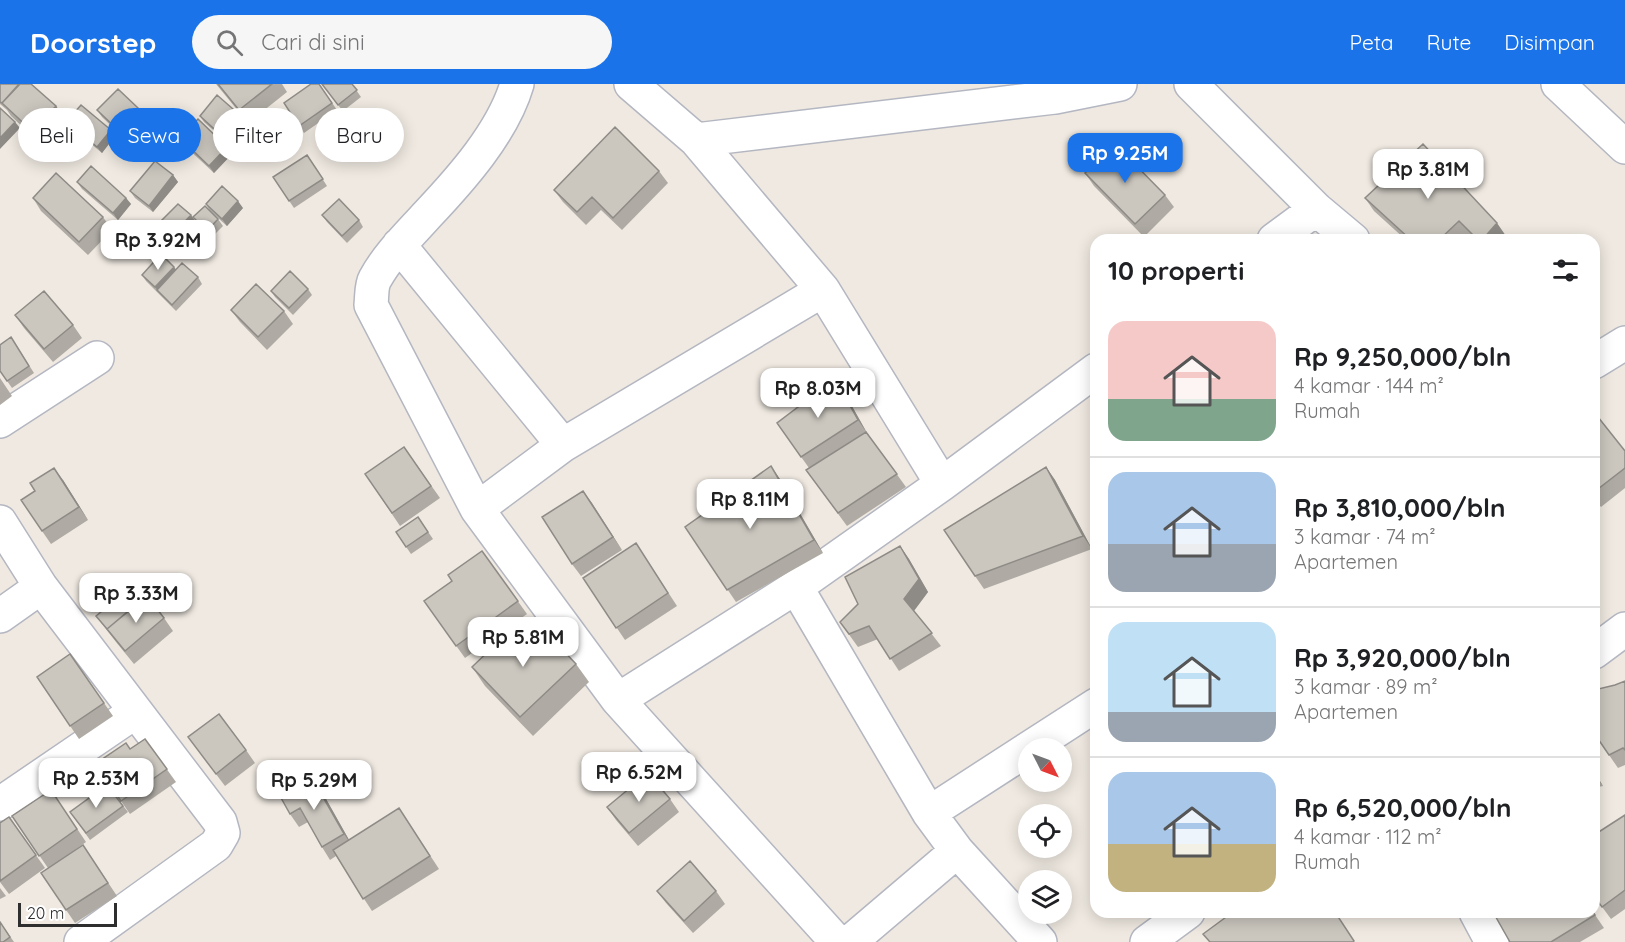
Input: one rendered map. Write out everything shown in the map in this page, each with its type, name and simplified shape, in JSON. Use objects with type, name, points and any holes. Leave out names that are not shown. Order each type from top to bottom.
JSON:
[{"type":"street","points":[[517,84],[514,96],[486,146],[399,245],[374,280],[371,305],[477,509],[618,700],[837,942]]},
{"type":"street","points":[[631,84],[696,140],[823,290],[942,484]]},
{"type":"street","points":[[696,140],[1055,90],[1120,84]]},
{"type":"street","points":[[1191,84],[1316,208],[1346,234]]},
{"type":"street","points":[[1558,84],[1625,147]]},
{"type":"street","points":[[1282,234],[1316,208]]},
{"type":"street","points":[[399,245],[563,446]]},
{"type":"street","points":[[477,509],[563,446],[823,290]]},
{"type":"street","points":[[1600,358],[1625,343]]},
{"type":"street","points":[[0,421],[97,358]]},
{"type":"street","points":[[618,700],[796,587],[942,484],[1090,374]]},
{"type":"street","points":[[0,522],[41,587],[220,822],[223,833],[216,845],[81,942]]},
{"type":"street","points":[[0,616],[41,587]]},
{"type":"street","points":[[796,587],[929,813],[957,851],[1040,942]]},
{"type":"street","points":[[1600,648],[1625,629]]},
{"type":"street","points":[[929,813],[1090,709]]},
{"type":"street","points":[[0,804],[135,712]]},
{"type":"street","points":[[850,942],[957,851]]},
{"type":"street","points":[[1147,942],[1180,918]]},
{"type":"street","points":[[1479,918],[1492,942]]},
{"type":"building","points":[[0,84],[19,84],[2,103],[0,102]]},
{"type":"building","points":[[20,84],[31,84],[56,106],[54,108],[18,108],[18,118],[2,103]]},
{"type":"building","points":[[218,84],[272,84],[242,108],[237,108]]},
{"type":"building","points":[[311,84],[319,84],[332,103],[325,108],[315,108],[315,115],[303,123],[303,108],[287,108],[284,103]]},
{"type":"building","points":[[322,84],[352,84],[357,90],[338,105]]},
{"type":"building","points":[[118,89],[138,108],[107,108],[107,120],[97,110]]},
{"type":"building","points":[[217,95],[232,108],[213,108],[213,128],[201,115]]},
{"type":"building","points":[[0,108],[15,122],[0,138]]},
{"type":"building","points":[[95,117],[107,127],[107,135],[97,147],[95,145]]},
{"type":"building","points":[[201,122],[213,133],[213,162],[209,166],[201,158]]},
{"type":"building","points":[[615,127],[659,171],[613,218],[592,197],[577,212],[554,190]]},
{"type":"building","points":[[1115,144],[1165,195],[1135,224],[1085,173]]},
{"type":"building","points":[[1423,144],[1497,223],[1487,234],[1472,234],[1459,221],[1445,234],[1404,234],[1365,198]]},
{"type":"building","points":[[307,155],[323,179],[289,201],[273,177],[296,162],[303,162],[303,158]]},
{"type":"building","points":[[154,162],[173,175],[149,206],[130,191]]},
{"type":"building","points":[[91,166],[126,198],[113,213],[77,182]]},
{"type":"building","points":[[56,173],[103,217],[79,242],[33,198]]},
{"type":"building","points":[[222,186],[238,201],[222,219],[206,204]]},
{"type":"building","points":[[339,199],[359,220],[342,236],[322,215]]},
{"type":"building","points":[[178,204],[191,215],[170,237],[157,225]]},
{"type":"building","points":[[205,206],[218,219],[207,231],[193,217]]},
{"type":"building","points":[[161,254],[174,267],[155,287],[142,275]]},
{"type":"building","points":[[182,263],[198,277],[172,305],[157,290]]},
{"type":"building","points":[[290,271],[308,289],[289,308],[271,291]]},
{"type":"building","points":[[256,284],[284,311],[258,337],[231,310]]},
{"type":"building","points":[[44,291],[73,325],[44,349],[15,315]]},
{"type":"building","points":[[11,337],[29,366],[7,381],[0,371],[0,345]]},
{"type":"building","points":[[835,379],[858,420],[801,457],[777,423]]},
{"type":"building","points":[[1600,420],[1625,451],[1625,468],[1600,487]]},
{"type":"building","points":[[866,432],[897,474],[838,513],[806,470]]},
{"type":"building","points":[[404,447],[431,486],[392,513],[365,474]]},
{"type":"building","points":[[771,466],[814,540],[727,590],[685,527]]},
{"type":"building","points":[[1046,467],[1083,536],[975,576],[944,530]]},
{"type":"building","points":[[54,468],[79,507],[42,531],[21,500],[35,491],[30,483]]},
{"type":"building","points":[[583,491],[613,537],[572,564],[542,517]]},
{"type":"building","points":[[418,517],[428,532],[406,547],[396,532]]},
{"type":"building","points":[[636,543],[668,593],[616,628],[583,578]]},
{"type":"building","points":[[900,546],[919,579],[904,599],[932,633],[890,659],[869,626],[849,634],[840,622],[858,604],[845,577]]},
{"type":"building","points":[[482,551],[518,601],[456,646],[424,601],[452,581],[448,575]]},
{"type":"building","points":[[136,583],[146,596],[107,629],[96,616]]},
{"type":"building","points":[[147,596],[164,618],[125,651],[107,629]]},
{"type":"building","points":[[520,621],[547,650],[556,643],[576,664],[520,717],[472,667]]},
{"type":"building","points":[[70,654],[104,703],[70,726],[37,677]]},
{"type":"building","points":[[1625,681],[1625,750],[1623,748],[1609,755],[1600,742],[1600,689]]},
{"type":"building","points":[[219,714],[246,750],[216,774],[188,737]]},
{"type":"building","points":[[145,739],[167,769],[121,801],[95,764],[126,743],[130,749]]},
{"type":"building","points":[[648,773],[670,799],[629,833],[607,807]]},
{"type":"building","points":[[312,778],[344,834],[322,847],[300,808],[290,814],[280,796]]},
{"type":"building","points":[[107,785],[123,806],[86,833],[70,812]]},
{"type":"building","points":[[51,790],[77,829],[39,856],[12,816]]},
{"type":"building","points":[[399,808],[430,856],[363,899],[333,850]]},
{"type":"building","points":[[1625,815],[1625,890],[1602,907],[1600,904],[1600,831]]},
{"type":"building","points":[[9,817],[36,855],[0,881],[0,823]]},
{"type":"building","points":[[83,845],[108,883],[66,910],[41,873]]},
{"type":"building","points":[[690,861],[716,891],[684,921],[657,891]]},
{"type":"building","points":[[1225,918],[1339,918],[1354,941],[1210,942],[1203,934]]},
{"type":"building","points":[[1496,918],[1590,918],[1551,942],[1510,942]]},
{"type":"building","points":[[0,922],[10,937],[3,942],[0,942]]}]
